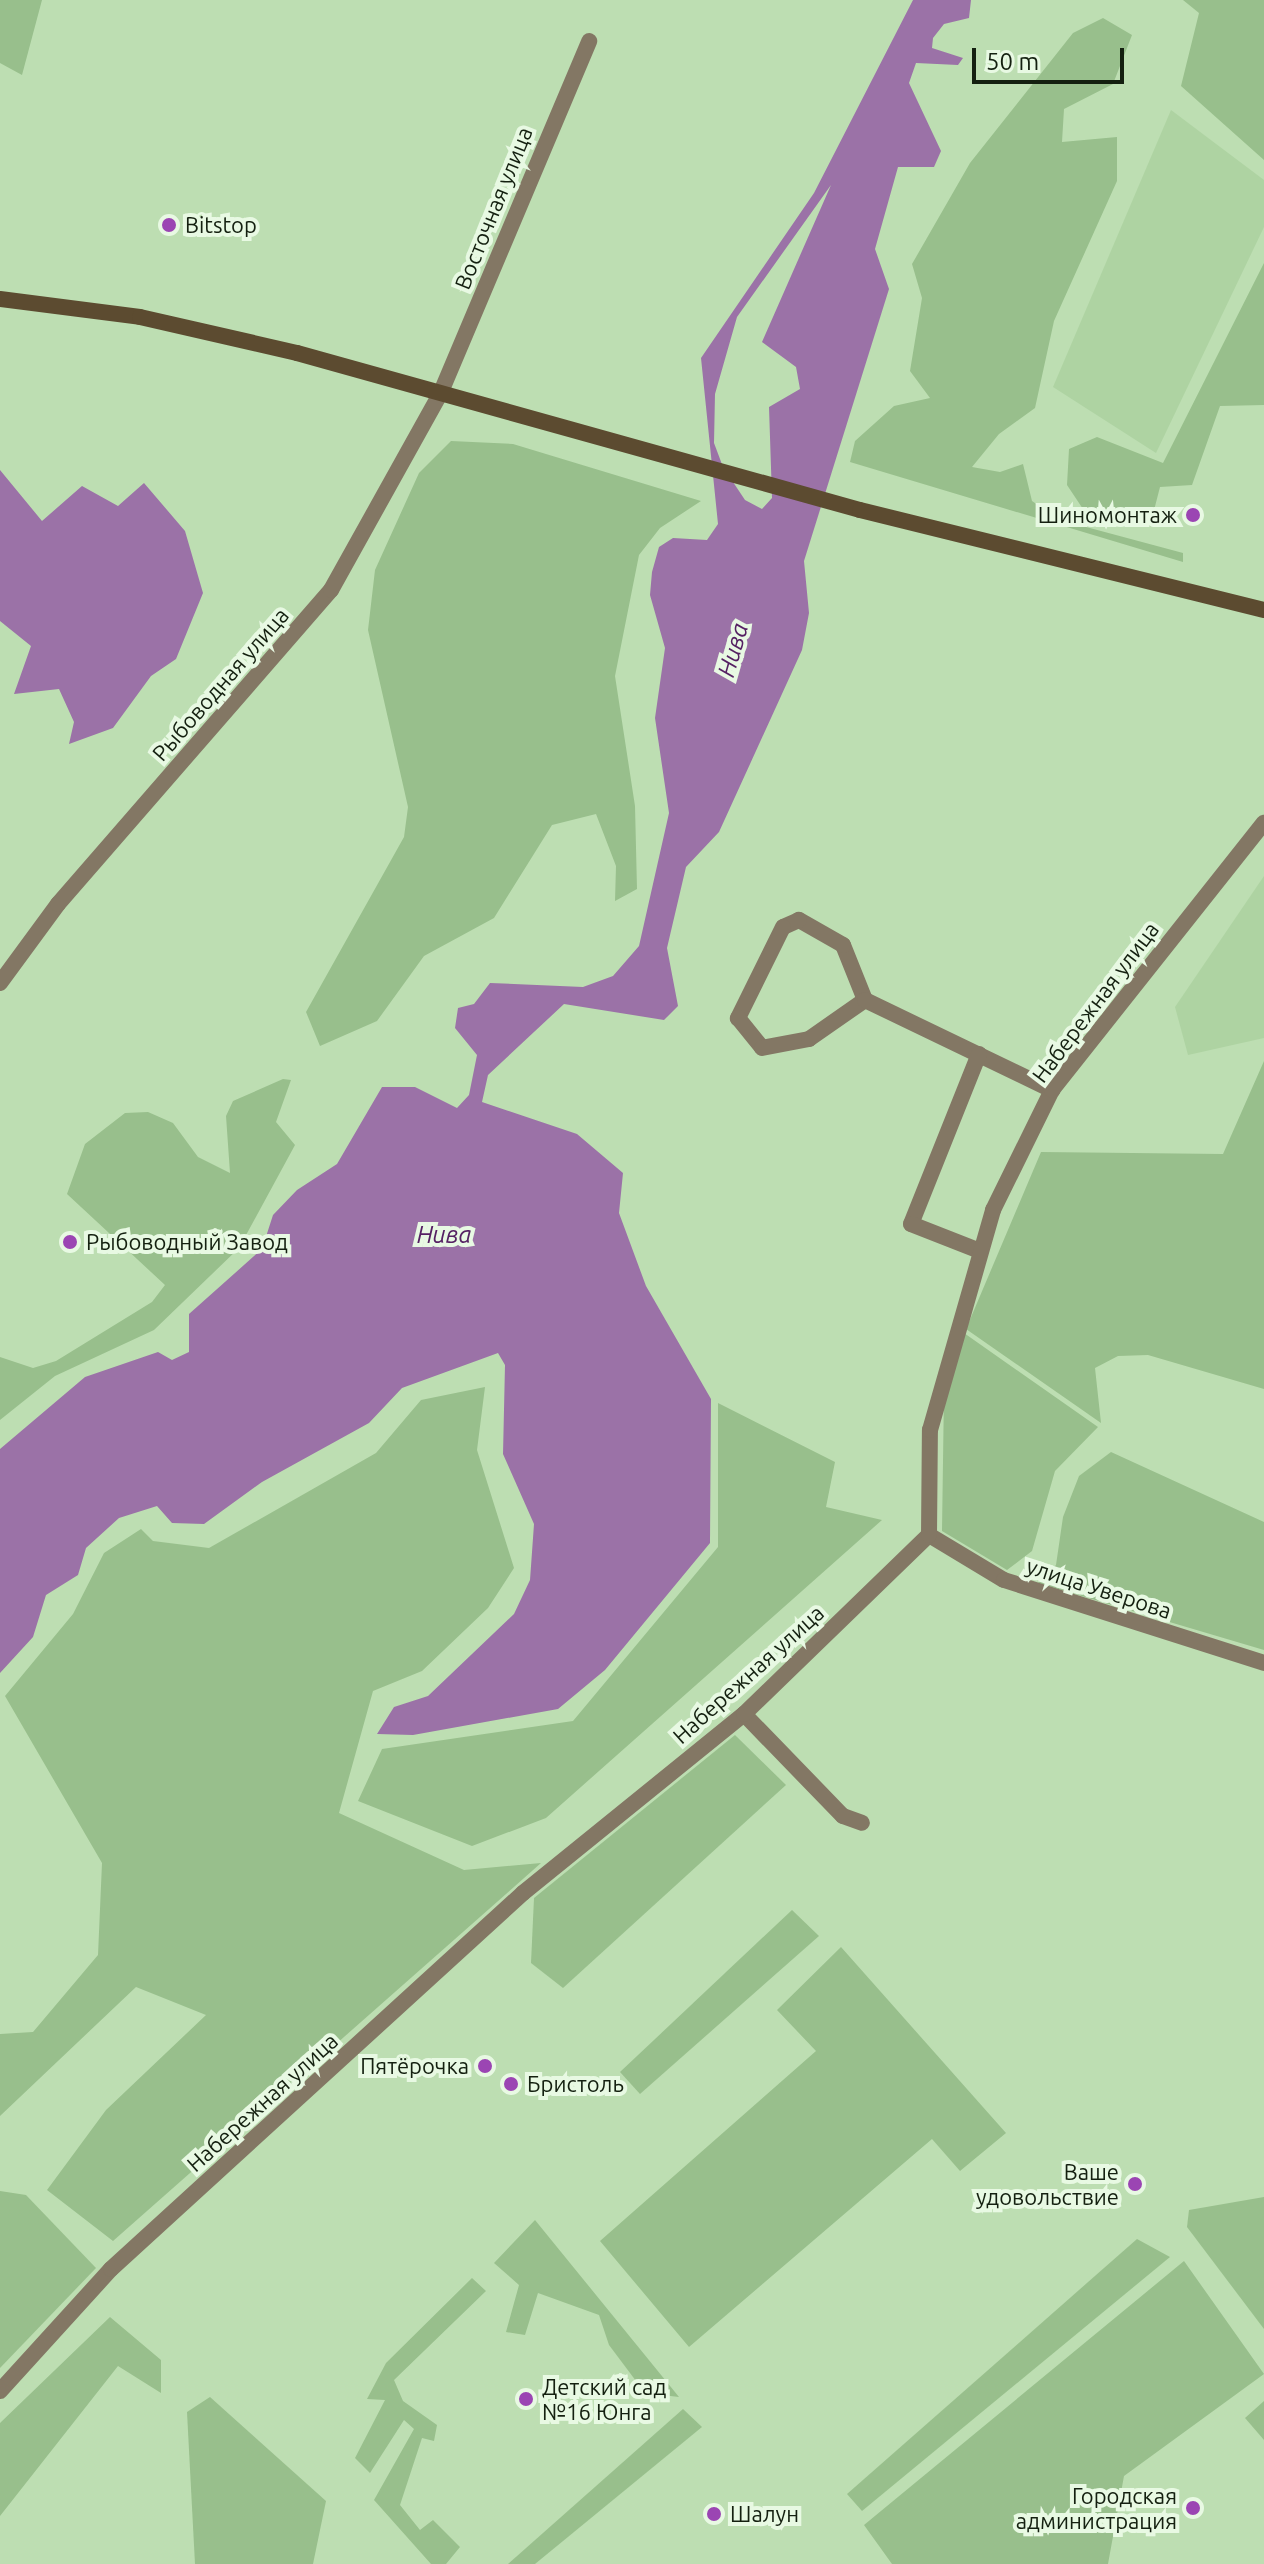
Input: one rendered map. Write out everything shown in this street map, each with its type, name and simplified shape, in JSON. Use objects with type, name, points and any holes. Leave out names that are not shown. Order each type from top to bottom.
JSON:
[{"type":"main road","points":[[0,299],[140,317],[441,392],[860,510],[1264,610]]},
{"type":"street","name":"Восточная улица","points":[[441,392],[589,41]]},
{"type":"street","name":"Рыбоводная улица","points":[[0,983],[58,904],[331,590],[441,392]]},
{"type":"street","name":"Набережная улица","points":[[0,2391],[111,2269],[523,1893],[744,1714],[929,1535],[930,1430],[980,1251],[1052,1090],[1264,823]]},
{"type":"street","points":[[865,1000],[809,1039],[762,1048],[738,1018],[783,927],[799,920],[843,945],[865,1000],[1052,1090]]},
{"type":"street","points":[[979,1054],[911,1224],[980,1251]]},
{"type":"street","name":"улица Уверова","points":[[929,1535],[1004,1580],[1264,1663]]},
{"type":"street","points":[[744,1714],[843,1816],[862,1823]]},
{"type":"shaded area","points":[[0,0],[42,0],[22,75],[0,63]]},
{"type":"shaded area","points":[[1183,0],[1264,0],[1264,160],[1181,86],[1199,13]]},
{"type":"shaded area","points":[[1103,18],[1132,35],[1113,84],[1064,109],[1062,142],[1117,137],[1117,181],[1054,321],[1035,408],[999,434],[972,467],[1000,472],[1023,464],[1032,501],[1060,520],[1183,553],[1183,562],[850,462],[855,441],[894,406],[930,398],[910,371],[922,298],[912,264],[970,163],[1073,33]]},
{"type":"shaded area","points":[[1171,110],[1264,180],[1264,227],[1156,453],[1053,387]]},
{"type":"shaded area","points":[[1264,263],[1264,405],[1220,406],[1192,485],[1160,487],[1151,522],[1083,509],[1067,485],[1069,449],[1097,437],[1163,463]]},
{"type":"shaded area","points":[[451,441],[513,444],[701,501],[660,528],[639,555],[615,676],[635,806],[637,889],[615,901],[616,866],[596,814],[552,825],[494,918],[424,956],[377,1021],[320,1046],[306,1012],[404,837],[408,807],[368,630],[375,570],[419,473]]},
{"type":"shaded area","points":[[1264,876],[1264,1038],[1188,1055],[1175,1007]]},
{"type":"shaded area","points":[[1264,1061],[1264,1389],[1148,1355],[1118,1356],[1095,1368],[1101,1423],[966,1329],[1041,1152],[1223,1154]]},
{"type":"shaded area","points":[[283,1079],[291,1080],[276,1122],[295,1145],[239,1248],[154,1330],[55,1376],[0,1420],[0,1357],[33,1368],[56,1361],[152,1302],[165,1285],[67,1194],[85,1144],[125,1113],[148,1112],[173,1123],[198,1157],[230,1173],[226,1116],[233,1101]]},
{"type":"shaded area","points":[[964,1333],[1098,1427],[1055,1471],[1032,1551],[1007,1570],[942,1531],[944,1392]]},
{"type":"shaded area","points":[[485,1387],[477,1450],[514,1568],[488,1608],[422,1671],[373,1691],[339,1813],[464,1870],[541,1863],[113,2241],[47,2190],[106,2110],[206,2015],[136,1987],[0,2116],[0,2034],[33,2032],[98,1955],[102,1863],[5,1696],[73,1614],[104,1553],[141,1529],[153,1541],[209,1548],[376,1453],[421,1400]]},
{"type":"shaded area","points":[[718,1403],[835,1462],[826,1507],[882,1520],[546,1818],[472,1846],[358,1801],[382,1749],[573,1721],[718,1547]]},
{"type":"shaded area","points":[[1111,1452],[1264,1522],[1264,1650],[1038,1583],[1056,1565],[1063,1517],[1079,1476]]},
{"type":"shaded area","points":[[735,1735],[786,1785],[563,1988],[531,1963],[534,1898]]},
{"type":"shaded area","points":[[792,1910],[819,1936],[640,2094],[620,2072]]},
{"type":"shaded area","points":[[841,1947],[1006,2133],[960,2171],[932,2139],[689,2347],[600,2241],[816,2051],[777,2010]]},
{"type":"shaded area","points":[[0,2191],[26,2195],[96,2268],[0,2368]]},
{"type":"shaded area","points":[[1264,2197],[1264,2329],[1187,2227],[1189,2210]]},
{"type":"shaded area","points":[[535,2220],[679,2397],[645,2393],[609,2345],[599,2315],[538,2293],[525,2335],[506,2332],[519,2285],[494,2263]]},
{"type":"shaded area","points":[[1137,2239],[1170,2257],[862,2511],[847,2494]]},
{"type":"shaded area","points":[[1184,2261],[1264,2374],[1124,2476],[1108,2564],[892,2564],[864,2525]]},
{"type":"shaded area","points":[[472,2278],[486,2291],[394,2380],[403,2401],[437,2425],[434,2441],[422,2438],[400,2505],[420,2530],[433,2520],[460,2547],[446,2564],[431,2564],[374,2500],[414,2429],[404,2420],[370,2473],[355,2458],[385,2400],[367,2399],[386,2363]]},
{"type":"shaded area","points":[[110,2317],[161,2360],[161,2393],[118,2366],[0,2516],[0,2423]]},
{"type":"shaded area","points":[[210,2397],[326,2501],[313,2564],[195,2564],[187,2412]]},
{"type":"shaded area","points":[[1264,2401],[1264,2440],[1245,2418]]},
{"type":"shaded area","points":[[683,2409],[702,2427],[535,2564],[508,2564]]},
{"type":"water","name":"Нива","points":[[913,0],[971,0],[969,18],[944,24],[933,38],[932,48],[963,58],[958,65],[916,63],[909,83],[941,151],[934,167],[898,167],[875,249],[889,289],[804,561],[809,613],[802,650],[719,832],[686,867],[667,948],[678,1006],[664,1020],[564,1004],[488,1075],[482,1102],[577,1134],[623,1173],[619,1213],[646,1286],[711,1399],[710,1543],[605,1670],[558,1709],[413,1735],[377,1734],[394,1707],[428,1696],[514,1614],[530,1580],[534,1524],[503,1454],[505,1365],[498,1353],[402,1388],[369,1423],[262,1482],[204,1524],[172,1523],[157,1506],[119,1518],[86,1548],[78,1575],[46,1595],[33,1637],[0,1673],[0,1449],[85,1377],[158,1352],[172,1360],[189,1352],[189,1314],[262,1249],[273,1215],[297,1190],[337,1164],[382,1087],[415,1087],[457,1108],[469,1095],[477,1055],[455,1028],[458,1008],[474,1004],[490,983],[583,987],[613,976],[639,946],[669,813],[655,718],[665,648],[650,595],[652,572],[659,547],[673,538],[707,540],[718,524],[701,358],[814,193]],"holes":[[[831,185],[762,342],[796,367],[800,389],[769,407],[772,498],[762,509],[745,500],[723,467],[714,443],[715,394],[737,317]]]},
{"type":"water","points":[[0,470],[42,521],[82,486],[118,506],[144,483],[185,531],[203,593],[176,659],[151,676],[113,728],[69,744],[74,722],[59,689],[14,694],[31,646],[0,621]]},
{"type":"place","name":"Bitstop","points":[[169,225]]},
{"type":"place","name":"Шиномонтаж","points":[[1193,515]]},
{"type":"place","name":"Рыбоводный Завод","points":[[70,1242]]},
{"type":"place","name":"Пятёрочка","points":[[485,2066]]},
{"type":"place","name":"Бристоль","points":[[511,2084]]},
{"type":"place","name":"Ваше удовольствие","points":[[1135,2184]]},
{"type":"place","name":"Детский сад №16 Юнга","points":[[526,2399]]},
{"type":"place","name":"Городская администрация","points":[[1193,2508]]},
{"type":"place","name":"Шалун","points":[[714,2514]]}]
